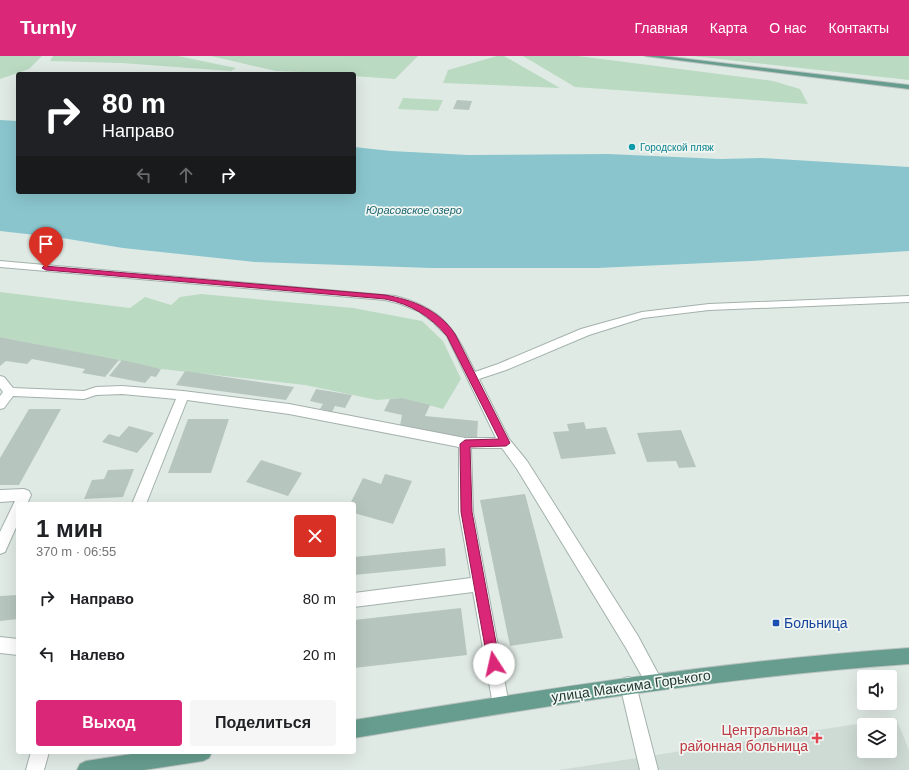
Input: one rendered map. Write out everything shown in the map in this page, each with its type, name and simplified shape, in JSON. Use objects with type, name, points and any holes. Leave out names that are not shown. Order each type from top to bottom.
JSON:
[{"type":"main road","points":[[648,56],[909,87]]},
{"type":"main road","name":"улица Максима Горького","points":[[356,729],[654,681],[817,661],[909,656]]},
{"type":"main road","points":[[86,770],[190,754]]},
{"type":"street","points":[[0,264],[367,295],[405,301],[421,308],[442,324],[451,334],[506,443],[522,466],[632,642],[654,681]]},
{"type":"street","points":[[472,378],[585,332],[642,315],[709,307],[909,299]]},
{"type":"street","points":[[0,380],[10,392],[84,395],[96,391],[122,390],[183,395],[289,409],[465,444],[506,443]]},
{"type":"street","points":[[0,405],[10,392]]},
{"type":"street","points":[[140,502],[183,395]]},
{"type":"street","points":[[465,444],[466,512],[502,705]]},
{"type":"street","points":[[0,496],[24,495],[21,502]]},
{"type":"street","points":[[0,547],[16,512]]},
{"type":"street","points":[[356,600],[479,584]]},
{"type":"street","points":[[0,645],[16,647]]},
{"type":"street","points":[[628,685],[649,770]]},
{"type":"street","points":[[35,770],[39,754]]},
{"type":"shaded area","name":"Центральная районная больница","points":[[897,720],[909,750],[909,770],[559,770],[857,724],[857,758],[897,758]]},
{"type":"green space","points":[[0,56],[42,56],[29,69],[16,72],[16,73],[0,79]]},
{"type":"green space","points":[[53,56],[178,56],[236,68],[231,71],[121,63],[50,61]]},
{"type":"green space","points":[[211,56],[418,56],[395,79],[356,76],[356,72],[276,71]]},
{"type":"green space","points":[[497,56],[504,56],[560,88],[443,83],[448,70]]},
{"type":"green space","points":[[523,56],[578,56],[773,81],[800,89],[808,104],[575,87]]},
{"type":"green space","points":[[692,56],[909,56],[909,80]]},
{"type":"green space","points":[[403,98],[443,100],[438,111],[398,109]]},
{"type":"green space","points":[[0,292],[130,308],[145,297],[171,305],[180,297],[201,294],[353,308],[422,321],[443,341],[461,379],[443,409],[402,398],[377,400],[305,385],[161,369],[0,337]]},
{"type":"water","name":"Юрасовское озеро","points":[[0,120],[16,121],[16,194],[356,194],[356,147],[391,151],[468,155],[608,154],[721,159],[761,158],[909,167],[909,251],[751,261],[597,268],[431,268],[255,262],[123,248],[62,238],[0,231]]},
{"type":"building","points":[[457,100],[472,101],[469,110],[453,109]]},
{"type":"building","points":[[0,337],[119,360],[105,377],[82,373],[85,369],[32,359],[27,364],[6,361],[0,366]]},
{"type":"building","points":[[122,360],[161,369],[156,377],[151,376],[145,383],[109,376]]},
{"type":"building","points":[[185,371],[294,387],[286,400],[176,385]]},
{"type":"building","points":[[316,389],[352,395],[345,408],[335,406],[332,412],[320,409],[323,404],[310,401]]},
{"type":"building","points":[[402,398],[430,405],[425,416],[478,421],[477,438],[399,431],[402,415],[384,411],[390,399]]},
{"type":"building","points":[[29,409],[61,409],[19,485],[0,485],[0,458]]},
{"type":"building","points":[[188,419],[229,419],[211,473],[168,473]]},
{"type":"building","points":[[584,422],[586,429],[606,427],[616,454],[561,459],[553,432],[569,431],[567,424]]},
{"type":"building","points":[[129,426],[154,433],[137,453],[102,442],[109,434],[119,437]]},
{"type":"building","points":[[681,430],[696,467],[679,468],[676,461],[647,462],[637,433]]},
{"type":"building","points":[[261,460],[302,473],[288,496],[246,482]]},
{"type":"building","points":[[134,469],[123,497],[84,499],[92,480],[104,479],[108,470]]},
{"type":"building","points":[[385,474],[412,481],[393,524],[356,514],[356,502],[351,502],[363,478],[381,484]]},
{"type":"building","points":[[525,494],[563,638],[510,646],[480,500]]},
{"type":"building","points":[[445,548],[446,566],[356,575],[356,557]]},
{"type":"building","points":[[16,595],[16,619],[0,621],[0,596]]},
{"type":"building","points":[[461,608],[467,655],[356,668],[356,620]]},
{"type":"place","name":"Городской пляж","points":[[632,147]]},
{"type":"place","name":"Больница","points":[[776,623]]},
{"type":"place","name":"Центральная районная больница","points":[[817,738]]},
{"type":"route","points":[[46,268],[385,297],[405,301],[421,308],[433,316],[451,334],[490,414],[506,443],[465,444],[466,512],[494,664]]}]
